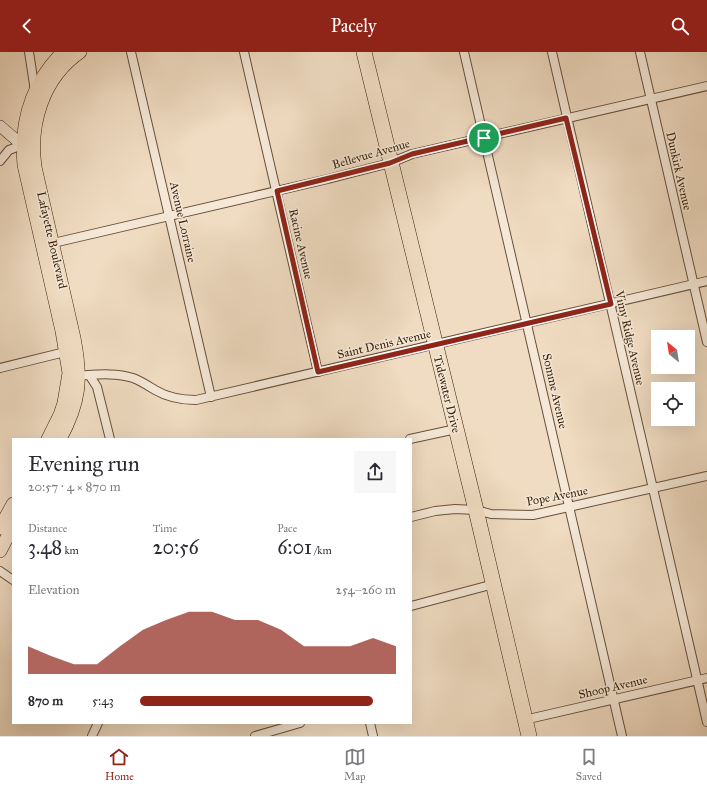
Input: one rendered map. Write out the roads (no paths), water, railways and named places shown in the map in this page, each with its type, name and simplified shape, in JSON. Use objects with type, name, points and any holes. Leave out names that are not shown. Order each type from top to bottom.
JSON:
[{"type":"highway","name":"Tidewater Drive","points":[[364,52],[494,584],[524,720],[529,736]]},
{"type":"main road","name":"Lafayette Boulevard","points":[[47,245],[33,154],[34,127],[39,94],[50,66],[63,52]]},
{"type":"main road","name":"Lafayette Boulevard","points":[[61,438],[70,420],[79,376],[71,351],[47,245],[24,165],[22,145],[26,114],[39,94],[66,63],[80,52]]},
{"type":"main road","name":"Lafayette Boulevard","points":[[48,438],[60,415],[64,403],[79,376]]},
{"type":"main road","points":[[0,528],[12,506]]},
{"type":"main road","points":[[0,550],[12,528]]},
{"type":"street","points":[[29,52],[39,94]]},
{"type":"street","name":"Avenue Lorraine","points":[[131,52],[211,397]]},
{"type":"street","name":"Racine Avenue","points":[[244,52],[318,372]]},
{"type":"street","name":"Somme Avenue","points":[[464,52],[622,736]]},
{"type":"street","name":"Vimy Ridge Avenue","points":[[552,52],[566,118],[611,304],[652,488],[707,722]]},
{"type":"street","name":"Dunkirk Avenue","points":[[640,52],[707,342]]},
{"type":"street","name":"Bellevue Avenue","points":[[47,245],[390,163],[412,154],[707,86]]},
{"type":"street","points":[[0,126],[33,154]]},
{"type":"street","points":[[0,161],[9,150],[22,145]]},
{"type":"street","name":"Saint Denis Avenue","points":[[79,376],[105,374],[121,375],[132,378],[166,396],[177,399],[196,400],[707,281]]},
{"type":"street","points":[[0,368],[71,351]]},
{"type":"street","points":[[79,376],[97,387],[110,438]]},
{"type":"street","points":[[412,439],[456,429]]},
{"type":"street","name":"Pope Avenue","points":[[412,517],[435,511],[476,510],[491,514],[533,515],[707,476]]},
{"type":"street","points":[[0,571],[12,579]]},
{"type":"street","points":[[412,606],[494,584]]},
{"type":"street","name":"Shoop Avenue","points":[[524,720],[707,678]]},
{"type":"street","points":[[92,736],[98,724]]},
{"type":"street","points":[[255,736],[297,724]]},
{"type":"street","points":[[370,724],[373,736]]}]
